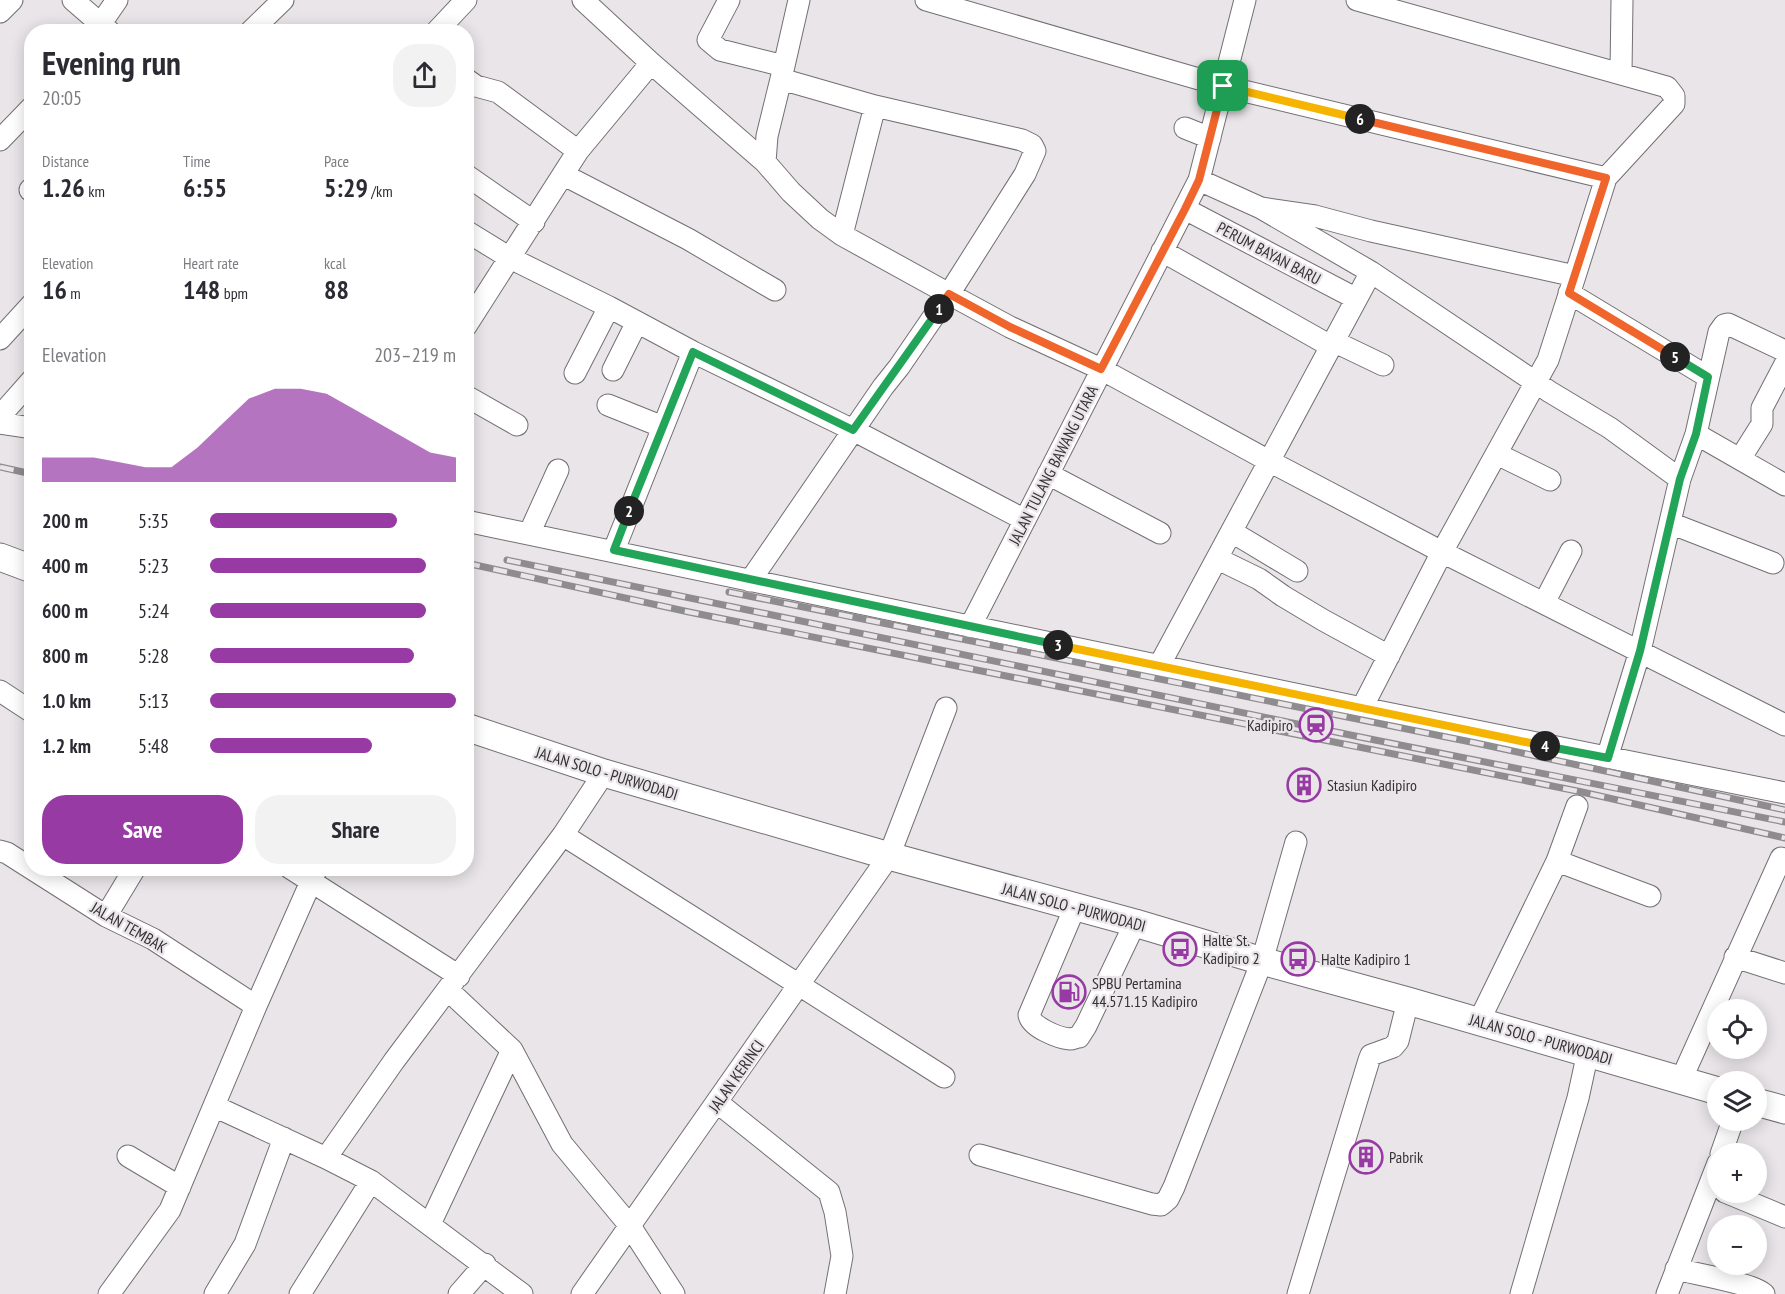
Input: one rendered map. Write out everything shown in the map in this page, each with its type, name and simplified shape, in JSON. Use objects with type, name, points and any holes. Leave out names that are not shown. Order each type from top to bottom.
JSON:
[{"type":"main road","points":[[0,557],[24,566]]},
{"type":"main road","name":"JALAN SOLO - PURWODADI","points":[[474,730],[604,773],[889,856],[1408,1000],[1707,1087]]},
{"type":"main road","points":[[1767,1105],[1785,1110]]},
{"type":"street","points":[[0,12],[12,0]]},
{"type":"street","points":[[73,0],[97,24]]},
{"type":"street","points":[[105,24],[117,0]]},
{"type":"street","points":[[258,24],[283,0]]},
{"type":"street","points":[[444,24],[466,0]]},
{"type":"street","points":[[584,0],[651,63],[765,162],[791,192],[820,219],[842,235],[1010,327],[1101,369],[1442,552],[1785,725]]},
{"type":"street","points":[[729,0],[706,45],[874,106],[1022,140],[1032,145],[1035,151],[1025,174],[949,294],[750,580]]},
{"type":"street","points":[[765,162],[767,136],[799,0]]},
{"type":"street","points":[[926,0],[1223,86],[1606,178]]},
{"type":"street","name":"JALAN TULANG BAWANG UTARA","points":[[969,627],[1199,180],[1245,0]]},
{"type":"street","points":[[1357,0],[1621,73],[1667,87],[1674,96],[1674,104],[1606,178],[1548,360],[1442,552],[1362,708]]},
{"type":"street","points":[[1621,73],[1622,0]]},
{"type":"street","points":[[474,311],[534,222],[578,150],[651,63]]},
{"type":"street","points":[[474,85],[498,92],[578,150]]},
{"type":"street","points":[[842,235],[874,106]]},
{"type":"street","points":[[0,140],[24,115]]},
{"type":"street","points":[[1185,128],[1210,138]]},
{"type":"street","points":[[564,175],[688,239],[775,290]]},
{"type":"street","points":[[1199,180],[1261,208],[1371,272],[1610,428],[1680,479]]},
{"type":"street","points":[[474,181],[534,222]]},
{"type":"street","points":[[1261,208],[1315,216],[1572,285],[1708,377]]},
{"type":"street","name":"PERUM BAYAN BARU","points":[[1185,209],[1353,297]]},
{"type":"street","points":[[474,236],[510,258],[693,352],[853,430],[1025,520]]},
{"type":"street","points":[[1162,251],[1330,342],[1383,365]]},
{"type":"street","points":[[1159,666],[1218,559],[1330,342],[1371,272]]},
{"type":"street","points":[[575,373],[609,307]]},
{"type":"street","points":[[0,339],[24,313]]},
{"type":"street","points":[[613,370],[637,322]]},
{"type":"street","points":[[1608,758],[1640,651],[1680,479],[1696,434],[1719,332],[1724,325],[1735,327],[1785,351]]},
{"type":"street","points":[[614,550],[693,352]]},
{"type":"street","points":[[1740,459],[1762,424],[1762,408],[1785,364]]},
{"type":"street","points":[[0,416],[24,389]]},
{"type":"street","points":[[474,401],[517,425]]},
{"type":"street","points":[[608,405],[663,427]]},
{"type":"street","points":[[0,423],[24,428]]},
{"type":"street","points":[[1696,434],[1785,485]]},
{"type":"street","points":[[1497,454],[1550,480]]},
{"type":"street","points":[[530,534],[558,470]]},
{"type":"street","points":[[1048,474],[1160,533]]},
{"type":"street","points":[[474,523],[614,550],[969,627],[1785,793]]},
{"type":"street","points":[[1670,523],[1773,563]]},
{"type":"street","points":[[1232,532],[1297,571]]},
{"type":"street","points":[[1544,603],[1571,551]]},
{"type":"street","points":[[1218,559],[1259,579],[1313,614],[1389,656]]},
{"type":"street","points":[[0,691],[24,707]]},
{"type":"street","name":"JALAN KERINCI","points":[[582,1294],[889,856],[946,708]]},
{"type":"street","points":[[326,1158],[394,1061],[563,835],[604,773]]},
{"type":"street","points":[[1479,1021],[1557,861],[1577,806]]},
{"type":"street","points":[[563,835],[944,1077]]},
{"type":"street","points":[[980,1155],[1152,1204],[1161,1205],[1168,1199],[1262,961],[1296,842]]},
{"type":"street","name":"JALAN TEMBAK","points":[[0,851],[24,864]]},
{"type":"street","points":[[1681,1080],[1781,858]]},
{"type":"street","points":[[1557,861],[1650,896]]},
{"type":"street","name":"JALAN TEMBAK","points":[[43,876],[106,916],[153,939],[256,1006]]},
{"type":"street","points":[[106,916],[130,876]]},
{"type":"street","points":[[109,1294],[170,1210],[314,876]]},
{"type":"street","points":[[315,876],[454,983],[512,1050],[562,1144],[630,1226],[674,1294]]},
{"type":"street","points":[[1075,908],[1029,1015],[1030,1021],[1037,1027],[1070,1039],[1079,1036],[1086,1026],[1134,923]]},
{"type":"street","points":[[1735,957],[1785,972]]},
{"type":"street","points":[[1298,1294],[1369,1060],[1371,1055],[1393,1047],[1398,1041],[1408,1000]]},
{"type":"street","points":[[430,1224],[512,1050]]},
{"type":"street","points":[[1521,1294],[1578,1098],[1588,1052]]},
{"type":"street","points":[[718,1103],[829,1192],[836,1212],[842,1256],[835,1294]]},
{"type":"street","points":[[214,1106],[371,1181],[522,1294]]},
{"type":"street","points":[[215,1294],[245,1244],[284,1138]]},
{"type":"street","points":[[128,1156],[180,1187]]},
{"type":"street","points":[[300,1294],[371,1181]]},
{"type":"street","points":[[1667,1294],[1676,1269],[1710,1203]]},
{"type":"street","points":[[1750,1203],[1785,1218]]},
{"type":"street","points":[[459,1294],[484,1264]]},
{"type":"street","points":[[1676,1269],[1761,1291],[1764,1294]]},
{"type":"railway","points":[[0,467],[24,472]]},
{"type":"railway","points":[[507,560],[1360,737],[1785,822]]},
{"type":"railway","points":[[474,565],[689,612],[1582,792],[1785,838]]},
{"type":"railway","points":[[729,592],[1476,743],[1785,810]]},
{"type":"place","name":"Kadipiro","points":[[1316,725]]},
{"type":"place","name":"Stasiun Kadipiro","points":[[1304,785]]},
{"type":"place","name":"Halte St. Kadipiro 2","points":[[1180,949]]},
{"type":"place","name":"Halte Kadipiro 1","points":[[1298,959]]},
{"type":"place","name":"SPBU Pertamina 44.571.15 Kadipiro","points":[[1069,992]]},
{"type":"place","name":"Pabrik","points":[[1366,1157]]},
{"type":"route","points":[[1223,86],[1606,178],[1569,293],[1708,377],[1696,434],[1680,479],[1640,651],[1608,758],[969,627],[614,550],[693,352],[853,430],[949,294],[1010,327],[1101,369],[1199,180],[1223,86]]}]
